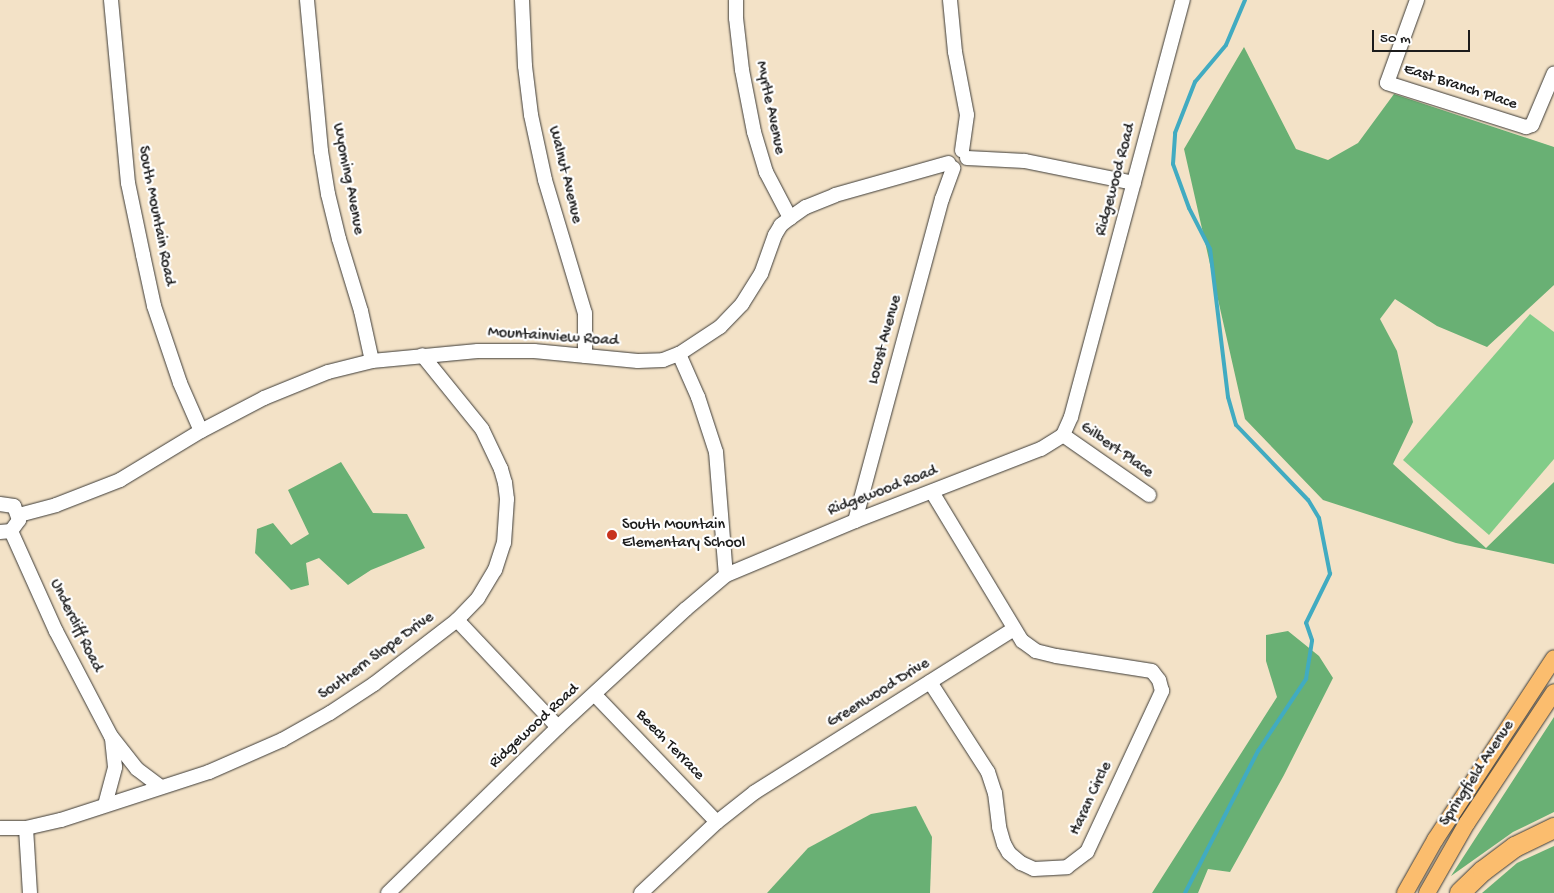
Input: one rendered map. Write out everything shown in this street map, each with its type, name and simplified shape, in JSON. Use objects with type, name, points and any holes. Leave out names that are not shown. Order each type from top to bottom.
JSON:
[{"type":"highway","points":[[1460,893],[1483,871],[1515,847],[1554,828]]},
{"type":"main road","name":"Springfield Avenue","points":[[1405,893],[1435,840],[1554,658]]},
{"type":"main road","name":"Springfield Avenue","points":[[1427,893],[1472,816],[1554,692]]},
{"type":"street","name":"South Mountain Road","points":[[111,0],[122,136],[128,183],[137,228],[154,306],[180,383],[201,431]]},
{"type":"street","name":"Wyoming Avenue","points":[[307,0],[321,151],[328,194],[339,239],[361,311],[372,361]]},
{"type":"street","name":"Walnut Avenue","points":[[522,0],[525,66],[531,115],[545,180],[585,313],[585,356]]},
{"type":"street","name":"Myrtle Avenue","points":[[736,0],[736,18],[742,70],[754,132],[766,172],[790,218]]},
{"type":"street","points":[[950,0],[955,52],[967,115],[964,155]]},
{"type":"street","name":"Ridgewood Road","points":[[388,893],[558,727],[595,695],[686,609],[726,575],[855,521],[1041,449],[1063,436],[1071,417],[1184,0]]},
{"type":"street","name":"East Branch Place","points":[[1417,0],[1387,83],[1526,128],[1532,125],[1553,76]]},
{"type":"street","points":[[951,166],[950,154],[956,151],[964,155],[1025,161],[1134,183]]},
{"type":"street","name":"Mountainview Road","points":[[19,515],[56,505],[120,480],[201,431],[264,398],[296,384],[372,361],[451,352],[506,350],[638,362],[663,360],[679,354],[714,331],[742,304],[760,274],[775,235],[781,225],[806,207],[835,195],[951,166]]},
{"type":"street","name":"Locust Avenue","points":[[855,521],[951,166]]},
{"type":"street","points":[[679,354],[698,397],[716,452],[726,575]]},
{"type":"street","name":"Southern Slope Drive","points":[[0,828],[26,828],[60,820],[209,772],[244,758],[330,713],[374,684],[457,620],[478,598],[495,570],[504,543],[507,499],[501,469],[482,429],[422,355]]},
{"type":"street","name":"Gilbert Place","points":[[1063,436],[1149,495]]},
{"type":"street","points":[[932,492],[1014,629]]},
{"type":"street","points":[[0,504],[14,506],[19,515],[17,524],[5,531]]},
{"type":"street","name":"Undercliff Road","points":[[5,531],[111,736],[137,769],[161,788]]},
{"type":"street","points":[[457,620],[558,727]]},
{"type":"street","name":"Haran Circle","points":[[930,682],[988,772],[995,793],[999,827],[1010,853],[1021,863],[1034,869],[1067,867],[1087,852],[1162,691],[1159,680],[1152,671],[1056,656],[1036,651],[1022,641],[1014,629]]},
{"type":"street","name":"Greenwood Drive","points":[[641,893],[717,822],[756,792],[1014,629]]},
{"type":"street","name":"Beech Terrace","points":[[595,695],[717,822]]},
{"type":"street","name":"Undercliff Road","points":[[105,805],[115,767],[111,736]]},
{"type":"street","points":[[26,828],[30,893]]},
{"type":"green space","points":[[1244,47],[1296,149],[1328,160],[1358,143],[1394,94],[1554,147],[1554,285],[1487,347],[1437,326],[1395,299],[1380,319],[1397,351],[1413,422],[1393,464],[1486,548],[1554,482],[1554,564],[1456,543],[1323,500],[1245,419],[1184,149]]},
{"type":"green space","points":[[1530,314],[1554,332],[1554,459],[1489,535],[1403,460]]},
{"type":"green space","points":[[341,462],[373,513],[407,514],[425,548],[371,570],[348,585],[319,558],[306,563],[309,585],[291,590],[255,553],[257,529],[273,523],[291,545],[309,534],[288,490]]},
{"type":"green space","points":[[1288,631],[1319,656],[1333,678],[1284,775],[1230,872],[1208,869],[1198,893],[1152,893],[1277,697],[1266,661],[1266,635]]},
{"type":"green space","points":[[1554,717],[1554,812],[1513,832],[1451,876]]},
{"type":"green space","points":[[916,806],[932,837],[930,893],[767,893],[808,848],[871,814]]},
{"type":"green space","points":[[1554,846],[1554,893],[1482,893],[1517,863]]},
{"type":"waterway","points":[[1185,893],[1258,751],[1306,679],[1312,640],[1306,623],[1330,574],[1319,518],[1308,500],[1236,425],[1228,397],[1210,249],[1189,208],[1173,164],[1175,133],[1195,82],[1226,45],[1245,0]]},
{"type":"place","name":"South Mountain Elementary School","points":[[612,535]]}]
